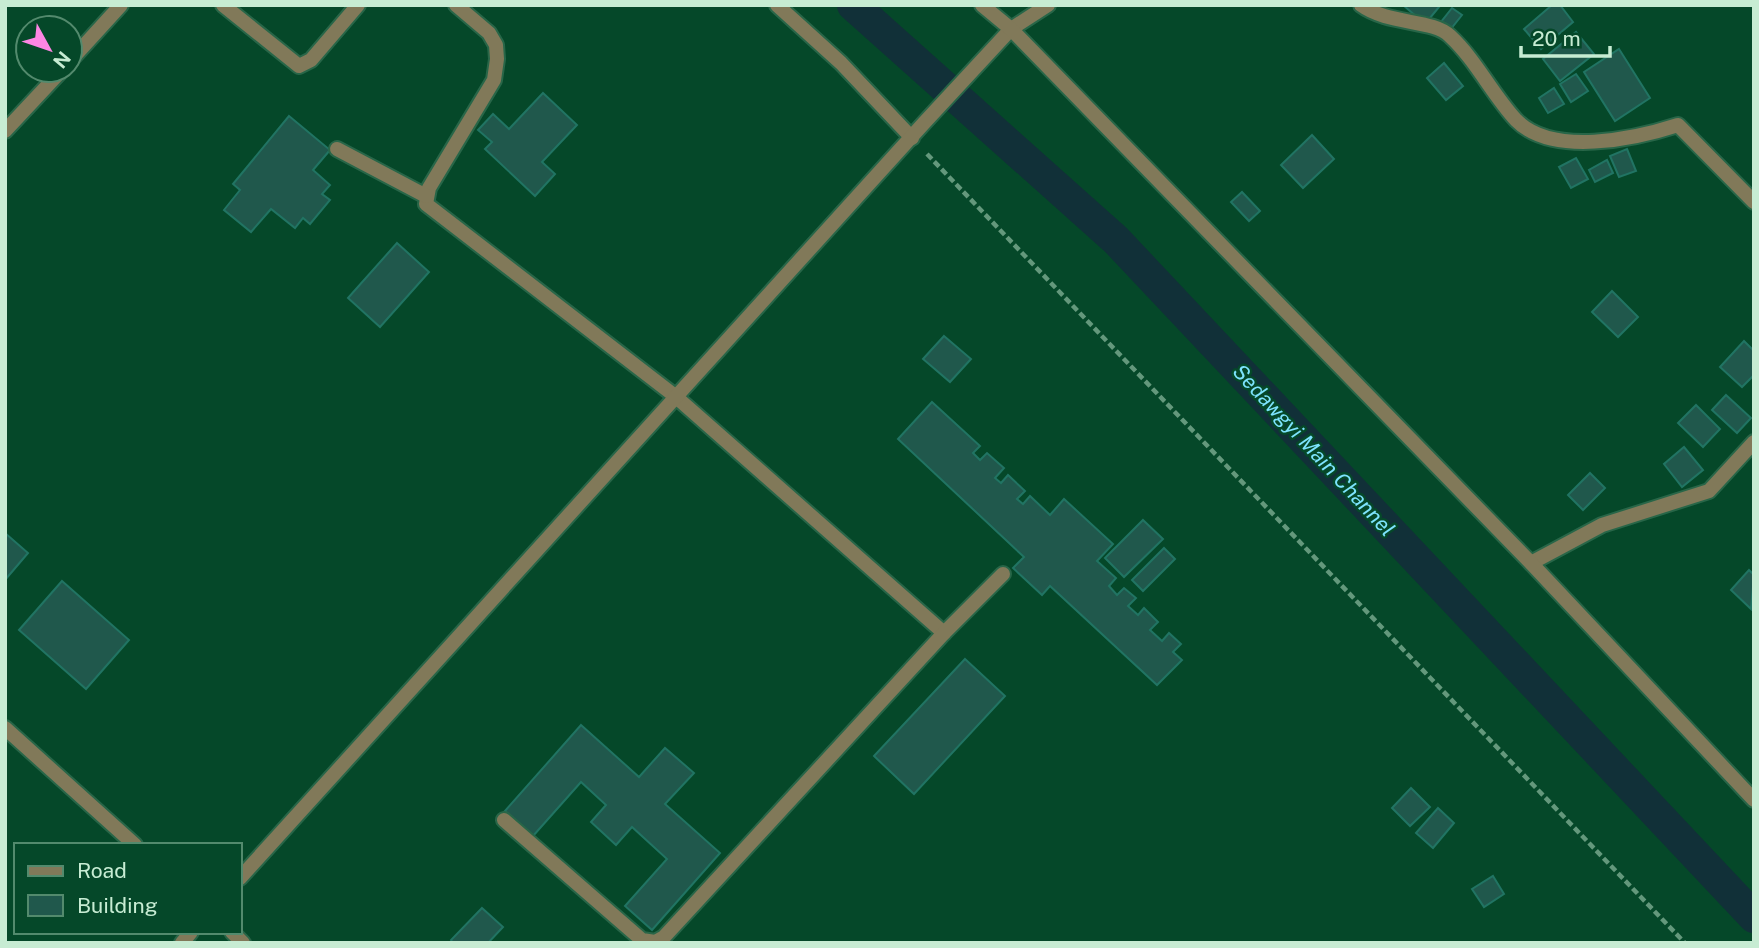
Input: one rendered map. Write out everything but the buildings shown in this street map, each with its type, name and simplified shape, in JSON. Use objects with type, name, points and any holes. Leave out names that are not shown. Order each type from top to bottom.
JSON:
[{"type":"street","points":[[84,46],[121,5]]},
{"type":"street","points":[[223,5],[299,65],[311,61],[358,5]]},
{"type":"street","points":[[456,5],[489,33],[496,45],[494,80],[426,195],[426,204],[675,396],[944,633]]},
{"type":"street","points":[[777,5],[841,63],[912,138]]},
{"type":"street","points":[[982,5],[1011,29],[1531,563],[1754,800]]},
{"type":"street","points":[[242,876],[990,51],[1011,29],[1048,5]]},
{"type":"street","points":[[1361,5],[1397,22],[1430,25],[1449,34],[1518,122],[1556,142],[1634,139],[1678,125],[1754,202]]},
{"type":"street","points":[[5,131],[49,84]]},
{"type":"street","points":[[337,149],[426,195]]},
{"type":"street","points":[[1531,563],[1602,525],[1709,491],[1754,442]]},
{"type":"street","points":[[504,820],[642,940],[654,943],[664,937],[944,633],[1003,574]]},
{"type":"street","points":[[5,728],[133,843]]},
{"type":"path","points":[[912,138],[1685,943]]},
{"type":"waterway","name":"Sedawgyi Main Channel","points":[[853,5],[1116,240],[1754,917]]}]
